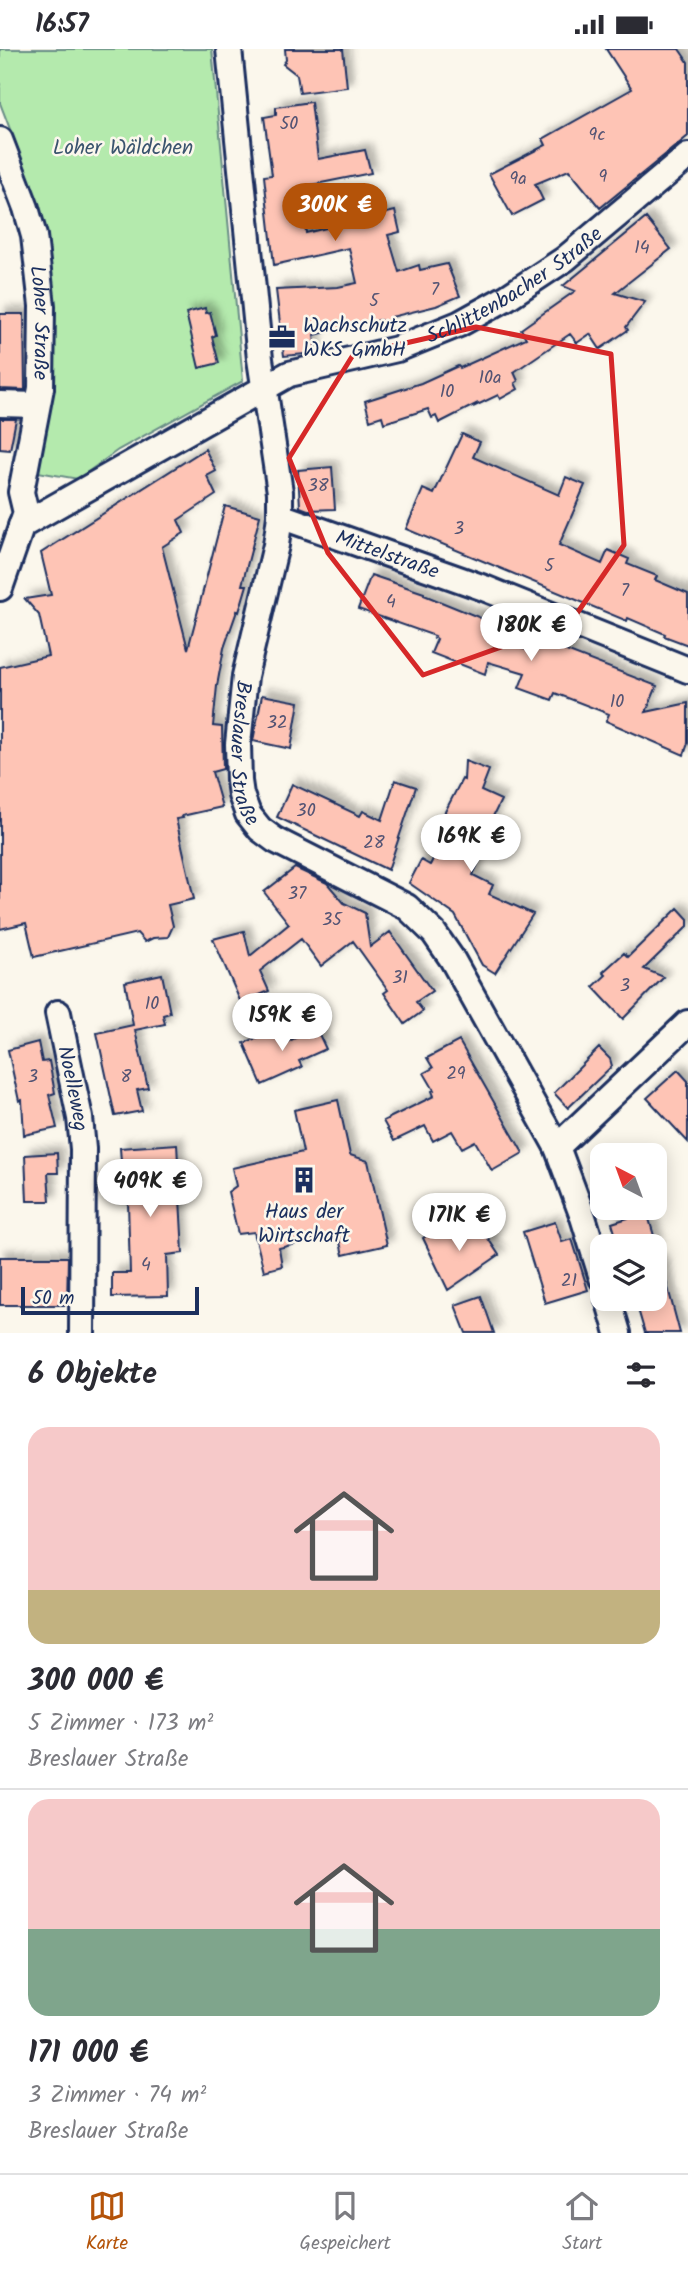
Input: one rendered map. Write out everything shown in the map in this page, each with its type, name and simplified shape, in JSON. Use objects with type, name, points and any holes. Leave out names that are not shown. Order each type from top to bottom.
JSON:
[{"type":"street","name":"Breslauer Straße","points":[[229,49],[263,389],[280,492],[280,516],[245,676],[238,744],[239,781],[248,814],[260,829],[275,840],[407,907],[434,933],[452,959],[557,1147],[590,1240]]},
{"type":"street","name":"Loher Straße","points":[[0,140],[34,236],[40,278],[41,388],[21,492],[26,513],[0,588]]},
{"type":"street","name":"Schlittenbacher Straße","points":[[21,526],[289,374],[397,349],[459,324],[565,259],[688,156]]},
{"type":"street","points":[[0,404],[37,405]]},
{"type":"street","name":"Mittelstraße","points":[[280,516],[484,588],[688,670]]},
{"type":"street","name":"Noelleweg","points":[[58,1013],[80,1118],[83,1149],[82,1333]]},
{"type":"street","points":[[557,1147],[688,1023]]},
{"type":"street","points":[[612,1311],[618,1333]]},
{"type":"highlighted area","points":[[476,327],[611,354],[624,545],[571,622],[423,675],[328,553],[289,458],[353,355]]},
{"type":"green space","name":"Loher Wäldchen","points":[[0,49],[212,49],[243,381],[118,450],[78,479],[38,472],[51,394],[54,307],[46,231],[38,202],[0,103]]},
{"type":"building","points":[[285,49],[343,49],[347,87],[300,93],[297,75],[283,64],[286,60]]},
{"type":"building","points":[[606,49],[679,49],[688,62],[688,136],[600,208],[569,170],[535,184],[543,200],[512,216],[489,174],[546,145],[543,139],[632,89]]},
{"type":"building","points":[[311,102],[318,159],[365,150],[371,173],[301,187],[306,233],[395,211],[400,232],[388,235],[399,272],[419,265],[420,270],[447,264],[460,296],[436,306],[391,317],[388,325],[380,320],[314,335],[316,353],[284,356],[276,290],[338,287],[357,283],[349,248],[274,265],[264,176],[272,175],[264,117],[276,115],[276,107]]},
{"type":"building","points":[[646,218],[671,249],[615,293],[645,302],[626,327],[628,330],[600,349],[590,334],[577,343],[570,334],[514,372],[518,389],[500,399],[498,395],[475,406],[476,404],[439,423],[436,416],[432,418],[428,409],[384,423],[382,416],[370,420],[365,401],[421,383],[458,366],[460,368],[526,338],[521,329],[575,291],[563,286]]},
{"type":"building","points":[[205,308],[206,313],[210,312],[216,335],[212,337],[219,363],[199,368],[186,313]]},
{"type":"building","points":[[0,314],[24,314],[25,390],[0,389]]},
{"type":"building","points":[[0,419],[16,419],[10,450],[0,449]]},
{"type":"building","points":[[462,434],[480,442],[473,457],[559,495],[566,477],[585,485],[559,545],[602,564],[608,550],[629,559],[627,564],[657,576],[655,580],[688,594],[688,645],[628,618],[627,621],[406,529],[423,489],[434,494]]},
{"type":"building","points":[[205,449],[216,471],[207,476],[216,495],[178,520],[184,533],[162,547],[188,649],[225,506],[260,516],[242,585],[247,585],[224,648],[217,686],[213,726],[222,727],[223,769],[212,772],[222,807],[176,819],[194,899],[168,905],[173,926],[168,937],[153,938],[145,942],[137,933],[34,957],[26,923],[0,929],[0,667],[48,656],[39,615],[25,599],[51,595],[41,553]]},
{"type":"building","points":[[332,467],[335,509],[308,510],[300,507],[298,470]]},
{"type":"building","points":[[371,575],[424,593],[503,627],[498,641],[534,652],[538,640],[657,686],[646,712],[688,703],[688,743],[684,755],[606,721],[609,714],[555,693],[552,700],[519,688],[525,673],[488,662],[485,674],[431,653],[437,639],[435,636],[358,609]]},
{"type":"building","points":[[262,695],[299,702],[291,749],[253,741]]},
{"type":"building","points":[[465,761],[489,770],[481,791],[501,800],[479,845],[485,848],[473,875],[493,885],[489,894],[533,914],[495,973],[482,965],[455,915],[409,883],[421,860],[430,865],[447,832],[437,827],[462,779],[464,780]]},
{"type":"building","points":[[395,780],[416,787],[388,870],[277,817],[292,784],[360,816],[363,811],[382,820]]},
{"type":"building","points":[[295,868],[327,883],[344,903],[365,913],[370,947],[390,932],[432,991],[416,1002],[423,1011],[405,1024],[384,993],[388,990],[353,941],[321,966],[301,939],[260,971],[269,991],[241,1003],[213,939],[244,931],[250,956],[289,924],[264,892]]},
{"type":"building","points":[[678,908],[688,919],[688,926],[644,969],[664,977],[623,1019],[593,987],[606,975],[603,972],[624,953],[628,957]]},
{"type":"building","points":[[162,974],[170,1013],[163,1015],[165,1024],[135,1030],[148,1088],[137,1090],[142,1111],[115,1116],[97,1033],[133,1025],[125,982]]},
{"type":"building","points":[[281,1028],[287,1042],[316,1028],[326,1049],[299,1061],[302,1067],[262,1085],[244,1043]]},
{"type":"building","points":[[459,1041],[523,1153],[492,1171],[475,1141],[462,1148],[452,1131],[433,1141],[425,1126],[394,1141],[383,1121],[434,1096],[434,1090],[424,1073],[433,1068],[427,1058]]},
{"type":"building","points":[[38,1042],[42,1062],[49,1061],[55,1093],[49,1095],[57,1128],[24,1135],[22,1100],[19,1101],[8,1050]]},
{"type":"building","points":[[599,1048],[610,1059],[612,1066],[568,1108],[554,1093]]},
{"type":"building","points":[[678,1070],[688,1081],[688,1142],[647,1098]]},
{"type":"building","name":"Haus der Wirtschaft","points":[[338,1100],[350,1155],[368,1161],[387,1245],[343,1255],[338,1234],[279,1248],[282,1266],[264,1271],[254,1232],[238,1234],[228,1192],[236,1186],[232,1168],[303,1152],[294,1110]]},
{"type":"building","points":[[177,1144],[183,1253],[167,1255],[168,1296],[112,1297],[112,1273],[130,1273],[128,1202],[124,1202],[120,1148]]},
{"type":"building","points":[[57,1153],[58,1173],[48,1173],[50,1201],[27,1201],[25,1155]]},
{"type":"building","points":[[622,1220],[649,1220],[653,1234],[615,1234],[612,1223]]},
{"type":"building","points":[[555,1222],[562,1242],[572,1239],[588,1290],[545,1303],[523,1232]]},
{"type":"building","points":[[446,1223],[457,1240],[479,1225],[499,1255],[448,1290],[423,1238]]},
{"type":"building","points":[[0,1257],[68,1257],[67,1305],[0,1305]]},
{"type":"building","points":[[667,1284],[680,1333],[645,1333],[639,1311],[667,1311]]},
{"type":"building","points":[[481,1296],[494,1333],[466,1333],[455,1305]]},
{"type":"place","name":"Wachschutz WKS GmbH","points":[[282,337]]},
{"type":"place","name":"Haus der Wirtschaft","points":[[304,1180]]}]
